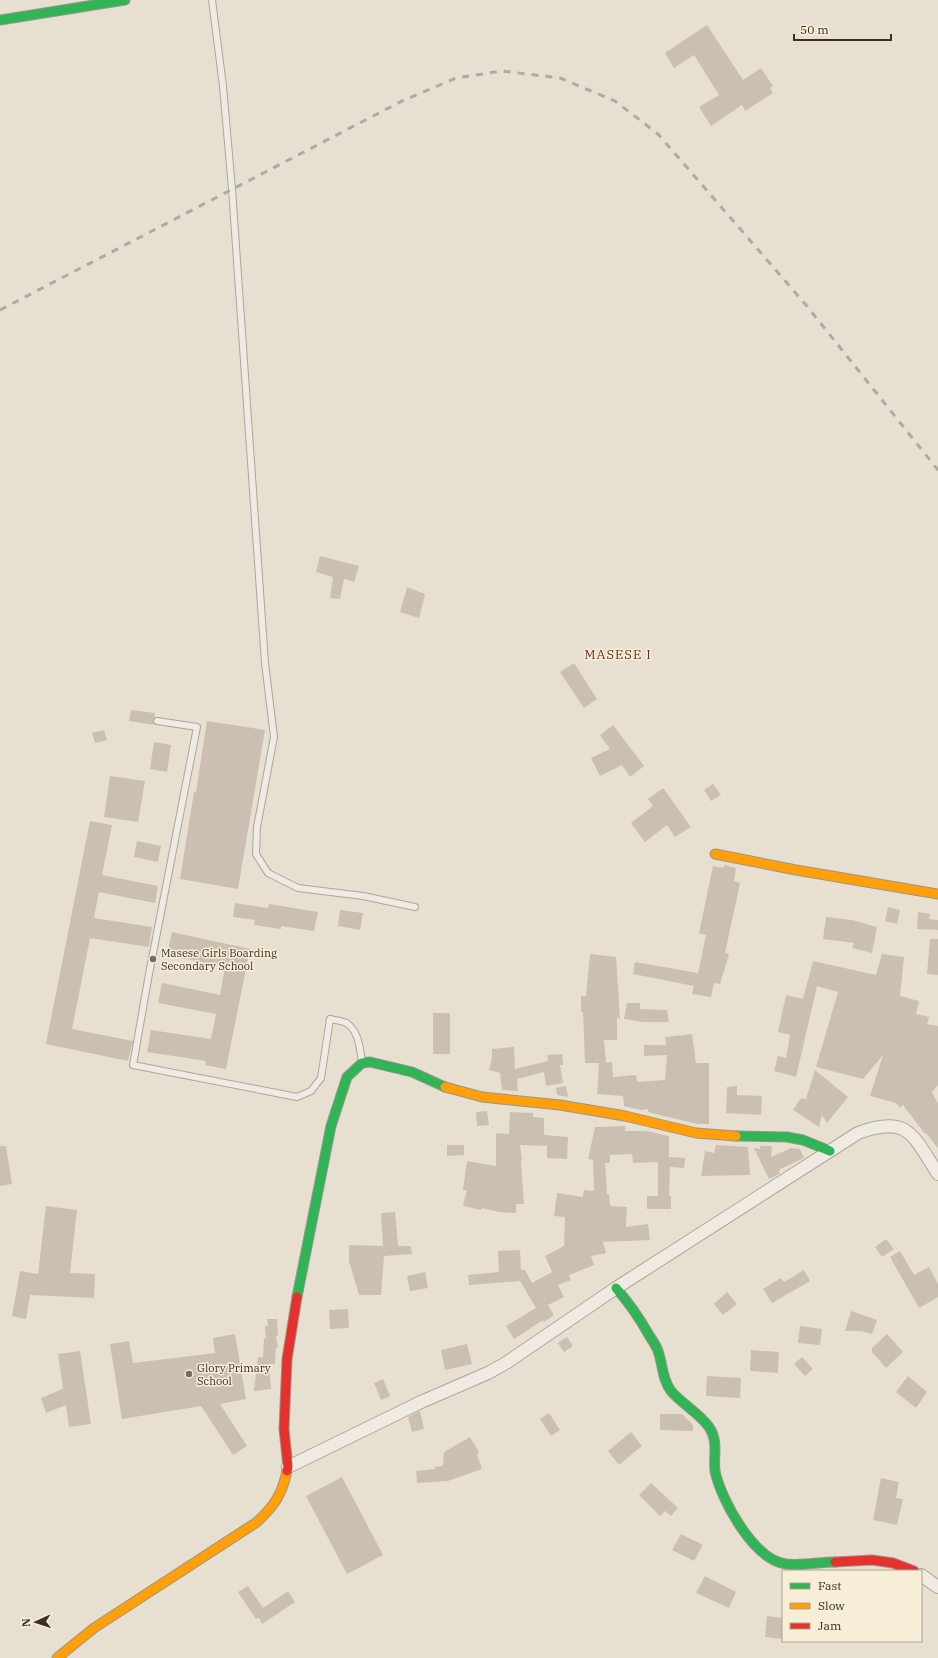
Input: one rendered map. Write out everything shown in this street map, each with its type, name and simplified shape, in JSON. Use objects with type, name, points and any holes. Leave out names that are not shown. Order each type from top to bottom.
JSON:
[{"type":"street","points":[[0,20],[125,0]]},
{"type":"street","points":[[715,854],[796,870],[938,894]]},
{"type":"street","points":[[57,1658],[94,1628],[257,1522],[271,1509],[280,1494],[288,1467],[284,1429],[285,1394],[287,1359],[295,1309],[331,1126],[347,1077],[362,1063],[370,1062],[412,1072],[440,1086],[482,1097],[560,1105],[625,1116],[678,1129],[719,1136],[787,1137],[803,1140],[830,1151]]},
{"type":"street","points":[[288,1467],[421,1402],[500,1367],[616,1288],[858,1133],[871,1128],[888,1126],[901,1127],[912,1134],[938,1174]]},
{"type":"street","points":[[616,1288],[634,1309],[658,1350],[664,1378],[671,1391],[709,1427],[714,1440],[716,1452],[715,1470],[718,1484],[729,1508],[750,1541],[766,1556],[785,1564],[872,1560],[893,1563],[911,1570]]},
{"type":"street","points":[[922,1576],[938,1587]]},
{"type":"lane","points":[[212,0],[223,86],[232,189],[265,663],[274,737],[257,827],[256,854],[268,873],[298,888],[363,896],[415,907]]},
{"type":"lane","points":[[157,721],[197,727],[149,974],[133,1065],[297,1097],[311,1091],[321,1078],[330,1019],[347,1023],[354,1031],[360,1045],[362,1063]]},
{"type":"building","points":[[707,25],[743,80],[761,68],[773,86],[770,88],[773,93],[745,111],[742,105],[711,126],[699,107],[719,95],[694,55],[674,68],[665,53]]},
{"type":"building","points":[[320,556],[359,566],[354,582],[344,579],[340,599],[330,598],[333,577],[316,572]]},
{"type":"building","points":[[407,587],[425,594],[419,618],[400,612]]},
{"type":"building","points":[[574,663],[597,699],[584,708],[560,672]]},
{"type":"building","points":[[131,710],[155,713],[153,725],[129,721]]},
{"type":"building","points":[[207,721],[265,730],[238,889],[180,879]]},
{"type":"building","points":[[613,725],[644,766],[630,777],[622,765],[600,776],[591,758],[610,749],[600,735]]},
{"type":"building","points":[[104,730],[107,740],[95,743],[92,733]]},
{"type":"building","points":[[154,742],[171,745],[167,772],[150,769]]},
{"type":"building","points":[[110,776],[145,781],[138,822],[104,817]]},
{"type":"building","points":[[713,784],[721,795],[711,801],[704,790]]},
{"type":"building","points":[[663,788],[691,827],[675,837],[667,825],[645,842],[631,823],[653,806],[648,799]]},
{"type":"building","points":[[90,821],[112,825],[102,875],[158,886],[155,903],[99,892],[94,918],[152,927],[149,947],[90,938],[72,1029],[133,1041],[128,1061],[46,1044]]},
{"type":"building","points":[[137,841],[161,846],[158,862],[134,857]]},
{"type":"building","points":[[724,865],[736,868],[734,881],[740,883],[725,953],[729,954],[720,984],[714,983],[711,997],[692,994],[694,986],[633,974],[635,962],[698,973],[706,935],[699,933],[713,866],[724,868]]},
{"type":"building","points":[[235,903],[268,908],[269,904],[318,912],[314,931],[281,926],[281,929],[254,925],[255,920],[233,917]]},
{"type":"building","points":[[888,907],[900,910],[897,924],[885,921]]},
{"type":"building","points":[[340,910],[363,913],[360,930],[338,926]]},
{"type":"building","points":[[918,912],[930,914],[929,919],[938,920],[938,930],[917,929]]},
{"type":"building","points":[[826,917],[852,920],[877,927],[872,953],[852,948],[854,943],[823,939]]},
{"type":"building","points":[[172,932],[250,949],[226,1069],[205,1065],[206,1061],[147,1052],[151,1030],[211,1039],[216,1014],[158,1003],[162,983],[220,995],[225,967],[167,955]]},
{"type":"building","points":[[930,939],[938,939],[938,975],[927,974]]},
{"type":"building","points":[[590,954],[616,957],[620,1019],[617,1018],[617,1040],[604,1040],[606,1063],[612,1062],[613,1077],[636,1075],[637,1082],[665,1080],[667,1055],[644,1056],[644,1045],[666,1045],[665,1037],[692,1034],[696,1063],[709,1063],[709,1124],[697,1124],[648,1112],[648,1109],[641,1110],[624,1106],[623,1096],[597,1094],[599,1063],[585,1063],[583,1012],[581,1012],[581,996],[586,996]]},
{"type":"building","points":[[882,954],[904,957],[900,996],[919,1001],[916,1014],[929,1017],[927,1024],[938,1026],[938,1085],[932,1092],[938,1104],[938,1148],[926,1133],[925,1134],[903,1105],[900,1108],[896,1103],[870,1096],[883,1055],[863,1079],[816,1067],[838,992],[817,986],[796,1077],[774,1071],[778,1056],[786,1058],[790,1035],[778,1032],[786,995],[803,999],[813,961],[876,975]]},
{"type":"building","points":[[627,1003],[640,1003],[640,1009],[667,1010],[669,1022],[643,1022],[624,1019]]},
{"type":"building","points":[[433,1013],[450,1013],[450,1054],[433,1054]]},
{"type":"building","points":[[514,1047],[515,1069],[548,1061],[547,1055],[562,1054],[563,1065],[560,1065],[563,1083],[546,1086],[544,1072],[517,1079],[518,1091],[502,1090],[500,1073],[489,1070],[492,1058],[492,1049]]},
{"type":"building","points":[[815,1070],[848,1097],[827,1123],[822,1115],[819,1127],[793,1110],[801,1098],[806,1099]]},
{"type":"building","points":[[566,1086],[568,1097],[557,1095],[556,1088]]},
{"type":"building","points":[[737,1086],[737,1095],[762,1096],[761,1115],[726,1113],[727,1087]]},
{"type":"building","points":[[487,1111],[489,1125],[477,1126],[476,1112]]},
{"type":"building","points":[[510,1112],[533,1113],[533,1117],[544,1118],[544,1135],[568,1137],[567,1159],[547,1158],[547,1146],[520,1145],[524,1204],[516,1204],[516,1213],[499,1212],[482,1208],[481,1210],[463,1206],[467,1190],[463,1190],[467,1161],[496,1166],[496,1133],[509,1134]]},
{"type":"building","points":[[625,1126],[625,1131],[646,1131],[669,1136],[669,1157],[685,1158],[684,1168],[670,1167],[669,1196],[671,1196],[671,1209],[647,1209],[647,1196],[658,1196],[658,1162],[633,1163],[632,1154],[610,1155],[610,1163],[605,1163],[607,1194],[609,1194],[610,1206],[627,1207],[626,1227],[648,1224],[650,1240],[603,1242],[606,1253],[591,1256],[594,1265],[569,1275],[571,1280],[558,1285],[564,1297],[548,1305],[554,1315],[544,1322],[543,1320],[514,1339],[506,1326],[536,1308],[520,1281],[469,1285],[468,1275],[499,1272],[498,1251],[520,1250],[521,1270],[525,1270],[532,1283],[552,1272],[545,1256],[564,1246],[565,1217],[554,1216],[557,1193],[583,1197],[584,1190],[594,1191],[593,1160],[588,1159],[595,1127]]},
{"type":"building","points":[[447,1145],[464,1145],[464,1155],[447,1156]]},
{"type":"building","points":[[716,1145],[748,1147],[750,1175],[701,1176],[705,1151],[714,1153]]},
{"type":"building","points":[[0,1146],[6,1146],[12,1184],[0,1186]]},
{"type":"building","points":[[760,1146],[772,1146],[771,1157],[791,1148],[800,1149],[804,1158],[780,1169],[779,1174],[769,1179],[754,1148],[760,1149]]},
{"type":"building","points":[[46,1206],[77,1210],[70,1273],[95,1274],[94,1298],[30,1295],[26,1319],[12,1316],[20,1271],[38,1274]]},
{"type":"building","points":[[395,1212],[398,1246],[411,1246],[412,1254],[384,1256],[381,1295],[359,1295],[349,1264],[349,1245],[383,1246],[381,1213]]},
{"type":"building","points":[[886,1239],[894,1249],[882,1257],[875,1247]]},
{"type":"building","points":[[900,1251],[914,1275],[929,1267],[938,1284],[938,1297],[919,1308],[890,1257]]},
{"type":"building","points":[[804,1270],[810,1281],[772,1303],[763,1289],[781,1278],[784,1282]]},
{"type":"building","points":[[425,1272],[428,1288],[410,1291],[407,1276]]},
{"type":"building","points":[[727,1292],[737,1304],[723,1315],[714,1304]]},
{"type":"building","points":[[348,1309],[349,1328],[330,1329],[329,1310]]},
{"type":"building","points":[[851,1311],[877,1320],[872,1334],[861,1331],[845,1331]]},
{"type":"building","points":[[267,1319],[277,1319],[278,1336],[276,1336],[278,1348],[276,1348],[275,1364],[269,1364],[271,1389],[254,1391],[258,1357],[263,1358],[264,1338],[266,1338],[265,1326],[268,1326]]},
{"type":"building","points":[[800,1326],[822,1329],[820,1345],[798,1343]]},
{"type":"building","points":[[235,1334],[246,1399],[220,1404],[247,1446],[233,1455],[201,1406],[122,1419],[110,1344],[129,1341],[133,1363],[215,1353],[213,1338]]},
{"type":"building","points":[[887,1334],[903,1352],[886,1368],[872,1352],[872,1348]]},
{"type":"building","points":[[567,1337],[573,1346],[564,1352],[558,1343]]},
{"type":"building","points":[[467,1344],[472,1364],[445,1370],[441,1350]]},
{"type":"building","points":[[751,1350],[779,1352],[778,1373],[750,1371]]},
{"type":"building","points":[[80,1351],[91,1424],[69,1427],[66,1405],[46,1413],[41,1398],[63,1389],[58,1354]]},
{"type":"building","points":[[802,1357],[813,1369],[805,1376],[794,1364]]},
{"type":"building","points":[[707,1376],[741,1378],[740,1398],[706,1396]]},
{"type":"building","points":[[908,1376],[927,1392],[916,1408],[896,1392]]},
{"type":"building","points":[[383,1379],[390,1396],[381,1400],[374,1383]]},
{"type":"building","points":[[420,1411],[424,1429],[412,1432],[408,1417]]},
{"type":"building","points":[[549,1413],[560,1430],[551,1436],[540,1419]]},
{"type":"building","points":[[660,1414],[682,1414],[693,1425],[693,1431],[660,1430]]},
{"type":"building","points":[[631,1432],[642,1446],[619,1465],[608,1451]]},
{"type":"building","points":[[470,1437],[479,1452],[477,1454],[482,1469],[448,1481],[417,1483],[416,1471],[435,1469],[434,1467],[443,1466],[444,1452]]},
{"type":"building","points":[[342,1477],[383,1555],[347,1574],[306,1496]]},
{"type":"building","points":[[881,1478],[899,1482],[896,1498],[903,1499],[897,1525],[873,1520]]},
{"type":"building","points":[[651,1483],[678,1508],[671,1516],[665,1511],[660,1516],[639,1495]]},
{"type":"building","points":[[681,1534],[703,1545],[694,1561],[672,1550]]},
{"type":"building","points":[[705,1576],[736,1592],[729,1608],[696,1593]]},
{"type":"building","points":[[248,1586],[263,1608],[288,1591],[295,1602],[262,1624],[259,1618],[256,1619],[238,1592]]},
{"type":"building","points":[[767,1616],[782,1618],[782,1639],[765,1637]]},
{"type":"railway","points":[[0,310],[402,101],[456,78],[502,71],[560,78],[615,101],[658,134],[806,305],[938,470]]},
{"type":"traffic: fast","points":[[0,20],[125,0]]},
{"type":"traffic: fast","points":[[297,1297],[331,1126],[347,1077],[362,1063],[370,1062],[412,1072],[445,1087]]},
{"type":"traffic: fast","points":[[736,1136],[787,1137],[803,1140],[830,1151]]},
{"type":"traffic: fast","points":[[616,1288],[642,1322],[656,1347],[660,1356],[666,1382],[671,1391],[700,1417],[712,1432],[715,1443],[715,1471],[718,1483],[732,1512],[751,1540],[762,1552],[774,1560],[786,1564],[798,1565],[835,1562]]},
{"type":"traffic: slow","points":[[715,854],[796,870],[938,894]]},
{"type":"traffic: slow","points":[[445,1087],[482,1097],[560,1105],[625,1116],[696,1133],[736,1136]]},
{"type":"traffic: slow","points":[[57,1658],[94,1628],[257,1522],[276,1500],[283,1487],[287,1471]]},
{"type":"traffic: jam","points":[[287,1471],[288,1467],[284,1429],[287,1359],[297,1297]]},
{"type":"traffic: jam","points":[[835,1562],[872,1560],[893,1563],[911,1570]]},
{"type":"place","name":"Masese Girls Boarding Secondary School","points":[[153,959]]},
{"type":"place","name":"Glory Primary School","points":[[189,1374]]},
{"type":"district","name":"MASESE I","points":[[618,654]]}]
